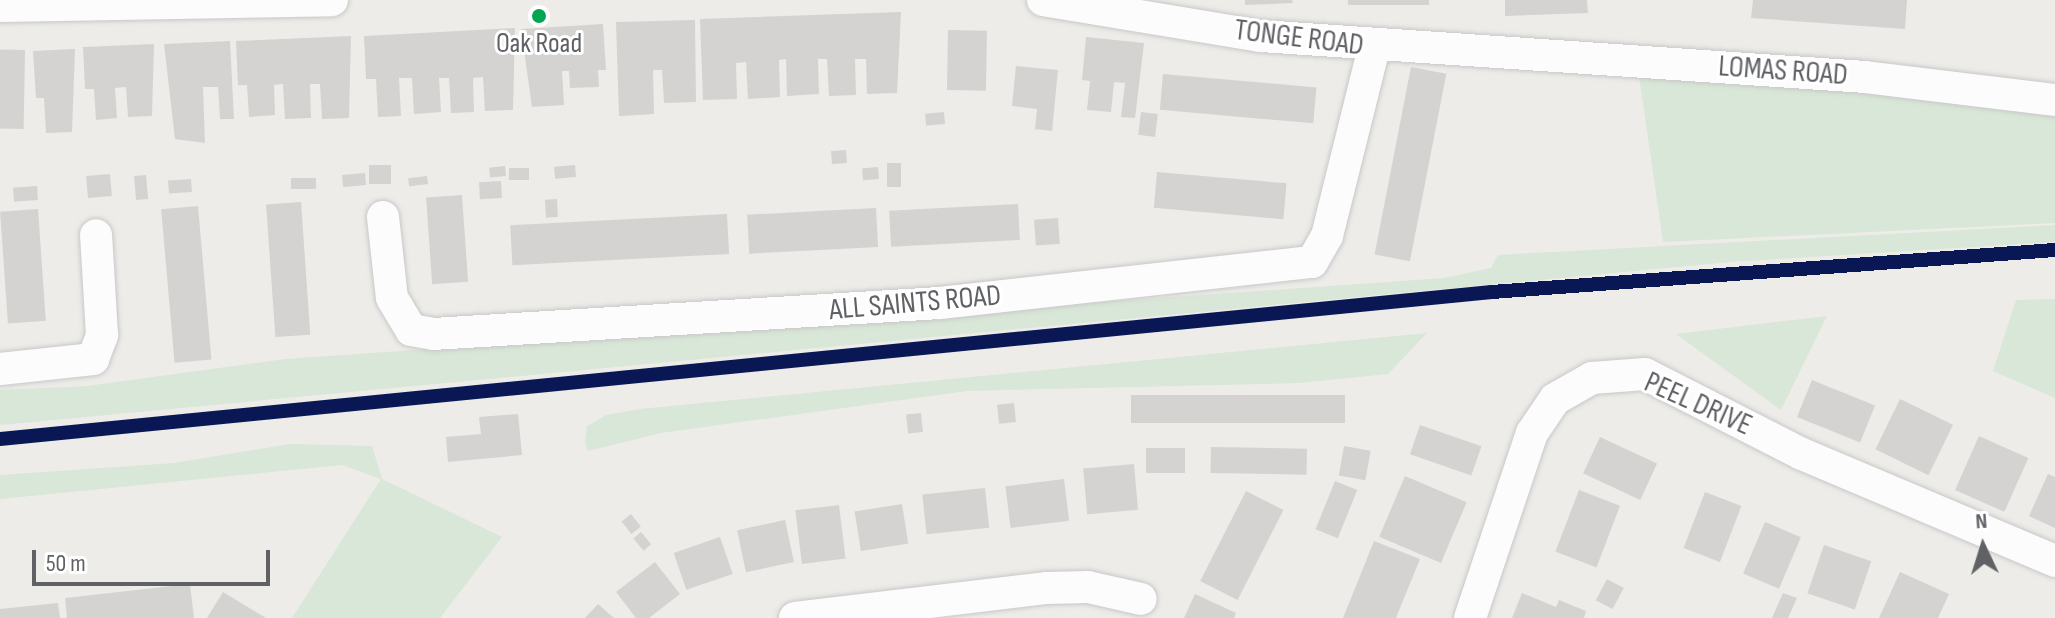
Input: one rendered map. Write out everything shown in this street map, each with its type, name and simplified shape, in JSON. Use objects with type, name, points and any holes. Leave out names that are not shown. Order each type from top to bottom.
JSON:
[{"type":"street","points":[[0,6],[332,0]]},
{"type":"street","name":"TONGE ROAD","points":[[1043,0],[1261,36],[1374,47],[1509,50]]},
{"type":"street","name":"ALL SAINTS ROAD","points":[[383,217],[392,298],[411,330],[433,334],[940,303],[1312,262],[1327,236],[1374,47]]},
{"type":"street","name":"LOMAS ROAD","points":[[1509,50],[1865,77],[2055,100]]},
{"type":"street","points":[[0,369],[93,359],[102,335],[96,235]]},
{"type":"street","name":"PEEL DRIVE","points":[[1470,618],[1532,433],[1555,399],[1592,378],[1645,374],[1802,454],[2055,561]]},
{"type":"street","points":[[795,618],[1047,588],[1088,587],[1141,599]]},
{"type":"green space","points":[[1638,69],[2055,107],[2055,223],[1663,242]]},
{"type":"green space","points":[[2055,225],[2055,242],[1730,262],[0,425],[0,390],[87,386],[286,359],[1444,278],[1491,268],[1498,255]]},
{"type":"green space","points":[[2055,299],[2055,398],[1993,371],[2016,300]]},
{"type":"green space","points":[[1827,316],[1781,410],[1676,334]]},
{"type":"green space","points":[[1427,333],[1388,374],[1299,383],[967,391],[661,433],[588,451],[585,443],[587,426],[606,415],[640,409]]},
{"type":"green space","points":[[290,444],[372,446],[382,479],[502,537],[440,618],[292,618],[381,479],[342,465],[0,499],[0,475],[174,463]]},
{"type":"building","points":[[1245,0],[1292,0],[1293,3],[1245,5]]},
{"type":"building","points":[[1348,0],[1429,0],[1429,5],[1348,5]]},
{"type":"building","points":[[1505,0],[1587,0],[1588,13],[1505,16]]},
{"type":"building","points":[[1753,0],[1907,0],[1905,29],[1751,18]]},
{"type":"building","points":[[901,12],[897,93],[867,94],[866,59],[855,59],[856,95],[829,96],[827,59],[818,59],[819,94],[787,96],[786,59],[779,60],[780,97],[748,99],[746,62],[736,63],[737,99],[703,100],[700,19]]},
{"type":"building","points":[[695,20],[696,102],[664,103],[662,70],[653,70],[654,114],[619,116],[616,22]]},
{"type":"building","points":[[603,24],[606,70],[598,70],[599,87],[570,88],[569,71],[562,71],[564,105],[532,107],[521,29]]},
{"type":"building","points":[[515,28],[513,110],[485,111],[483,77],[473,78],[474,112],[451,113],[449,78],[439,78],[441,112],[414,114],[412,78],[399,78],[401,116],[378,117],[376,79],[366,79],[364,36]]},
{"type":"building","points":[[948,30],[987,31],[986,91],[947,90]]},
{"type":"building","points":[[351,36],[349,118],[322,119],[320,84],[310,84],[311,118],[285,119],[283,84],[274,85],[275,115],[249,117],[247,85],[238,85],[236,41]]},
{"type":"building","points":[[1086,37],[1144,43],[1135,118],[1121,117],[1125,83],[1114,82],[1111,112],[1087,110],[1090,81],[1082,80]]},
{"type":"building","points":[[230,41],[234,119],[220,119],[218,87],[203,87],[205,143],[175,139],[164,44]]},
{"type":"building","points":[[154,44],[152,116],[128,117],[126,87],[115,88],[117,118],[96,120],[94,89],[85,89],[83,47]]},
{"type":"building","points":[[75,49],[72,132],[46,133],[44,98],[36,98],[33,51]]},
{"type":"building","points":[[0,50],[25,50],[24,129],[0,129]]},
{"type":"building","points":[[1016,66],[1058,70],[1052,131],[1035,129],[1037,109],[1012,106]]},
{"type":"building","points":[[1411,67],[1446,74],[1410,261],[1375,254]]},
{"type":"building","points":[[1163,74],[1316,87],[1313,123],[1160,110]]},
{"type":"building","points":[[944,112],[945,124],[926,126],[925,114]]},
{"type":"building","points":[[1141,112],[1158,114],[1155,137],[1138,135]]},
{"type":"building","points":[[846,150],[847,163],[832,164],[831,151]]},
{"type":"building","points":[[887,163],[901,163],[901,187],[887,187]]},
{"type":"building","points":[[369,165],[391,165],[391,184],[369,184]]},
{"type":"building","points":[[575,165],[576,177],[555,179],[554,167]]},
{"type":"building","points":[[505,166],[506,176],[490,178],[489,168]]},
{"type":"building","points":[[878,167],[879,179],[863,180],[862,168]]},
{"type":"building","points":[[509,168],[529,168],[529,180],[509,180]]},
{"type":"building","points":[[1157,172],[1287,183],[1283,219],[1154,208]]},
{"type":"building","points":[[365,173],[366,185],[343,187],[342,175]]},
{"type":"building","points":[[110,174],[112,196],[88,198],[86,176]]},
{"type":"building","points":[[146,175],[148,199],[136,200],[134,176]]},
{"type":"building","points":[[427,176],[428,184],[409,186],[408,178]]},
{"type":"building","points":[[291,178],[316,178],[316,189],[291,189]]},
{"type":"building","points":[[191,179],[192,192],[169,194],[168,181]]},
{"type":"building","points":[[501,181],[502,198],[480,199],[479,182]]},
{"type":"building","points":[[37,186],[38,200],[14,202],[13,188]]},
{"type":"building","points":[[462,195],[468,282],[432,284],[426,198]]},
{"type":"building","points":[[557,199],[558,217],[546,218],[545,200]]},
{"type":"building","points":[[301,202],[310,335],[275,337],[266,204]]},
{"type":"building","points":[[1018,204],[1020,240],[891,247],[889,211]]},
{"type":"building","points":[[198,206],[211,359],[175,363],[161,209]]},
{"type":"building","points":[[876,208],[878,247],[749,254],[747,215]]},
{"type":"building","points":[[38,209],[46,321],[8,323],[0,212]]},
{"type":"building","points":[[727,214],[729,254],[512,265],[510,225]]},
{"type":"building","points":[[1058,218],[1060,244],[1036,246],[1034,220]]},
{"type":"building","points":[[1812,380],[1875,405],[1860,443],[1797,417]]},
{"type":"building","points":[[1131,395],[1345,395],[1345,423],[1131,423]]},
{"type":"building","points":[[1900,399],[1953,425],[1928,475],[1875,449]]},
{"type":"building","points":[[1014,403],[1016,422],[999,424],[997,405]]},
{"type":"building","points":[[921,413],[923,432],[908,433],[906,415]]},
{"type":"building","points":[[518,414],[522,455],[448,462],[446,437],[481,434],[479,417]]},
{"type":"building","points":[[1420,425],[1481,446],[1471,475],[1410,454]]},
{"type":"building","points":[[1979,436],[2028,458],[2004,512],[1955,490]]},
{"type":"building","points":[[1600,437],[1657,464],[1640,500],[1583,473]]},
{"type":"building","points":[[1344,446],[1371,451],[1365,480],[1339,476]]},
{"type":"building","points":[[1211,447],[1307,449],[1307,475],[1211,473]]},
{"type":"building","points":[[1146,448],[1185,448],[1185,473],[1146,473]]},
{"type":"building","points":[[1134,464],[1138,510],[1087,514],[1083,468]]},
{"type":"building","points":[[2048,474],[2055,477],[2055,528],[2029,516]]},
{"type":"building","points":[[1405,476],[1467,502],[1441,563],[1379,537]]},
{"type":"building","points":[[1064,479],[1069,521],[1011,528],[1005,486]]},
{"type":"building","points":[[1335,481],[1357,490],[1338,538],[1316,529]]},
{"type":"building","points":[[985,488],[989,528],[927,534],[922,495]]},
{"type":"building","points":[[1579,490],[1620,506],[1596,567],[1555,552]]},
{"type":"building","points":[[1246,491],[1283,510],[1238,600],[1200,581]]},
{"type":"building","points":[[1705,492],[1741,506],[1720,562],[1683,548]]},
{"type":"building","points":[[902,504],[908,544],[861,551],[855,512]]},
{"type":"building","points":[[839,505],[846,559],[802,564],[795,510]]},
{"type":"building","points":[[631,514],[641,527],[631,534],[622,521]]},
{"type":"building","points":[[785,520],[794,562],[746,572],[737,530]]},
{"type":"building","points":[[1765,522],[1801,537],[1779,589],[1743,574]]},
{"type":"building","points":[[641,532],[651,544],[644,551],[633,538]]},
{"type":"building","points":[[720,537],[733,574],[686,590],[674,553]]},
{"type":"building","points":[[1374,541],[1420,559],[1396,618],[1343,618]]},
{"type":"building","points":[[1824,545],[1871,561],[1855,609],[1807,593]]},
{"type":"building","points":[[655,562],[680,594],[649,618],[636,618],[616,592]]},
{"type":"building","points":[[1900,572],[1949,594],[1938,618],[1879,618]]},
{"type":"building","points":[[1607,579],[1624,588],[1613,609],[1596,600]]},
{"type":"building","points":[[190,584],[194,618],[67,618],[65,598]]},
{"type":"building","points":[[223,592],[266,618],[207,618]]},
{"type":"building","points":[[1522,593],[1556,607],[1559,600],[1586,611],[1584,618],[1512,618]]},
{"type":"building","points":[[1783,593],[1797,598],[1788,618],[1772,618]]},
{"type":"building","points":[[1195,594],[1236,613],[1234,618],[1184,618]]},
{"type":"building","points":[[58,603],[60,618],[0,618],[0,609]]},
{"type":"building","points":[[598,604],[614,618],[585,618]]},
{"type":"transit line","points":[[0,439],[1492,292],[2055,250]]},
{"type":"place","name":"Oak Road","points":[[539,16]]}]
